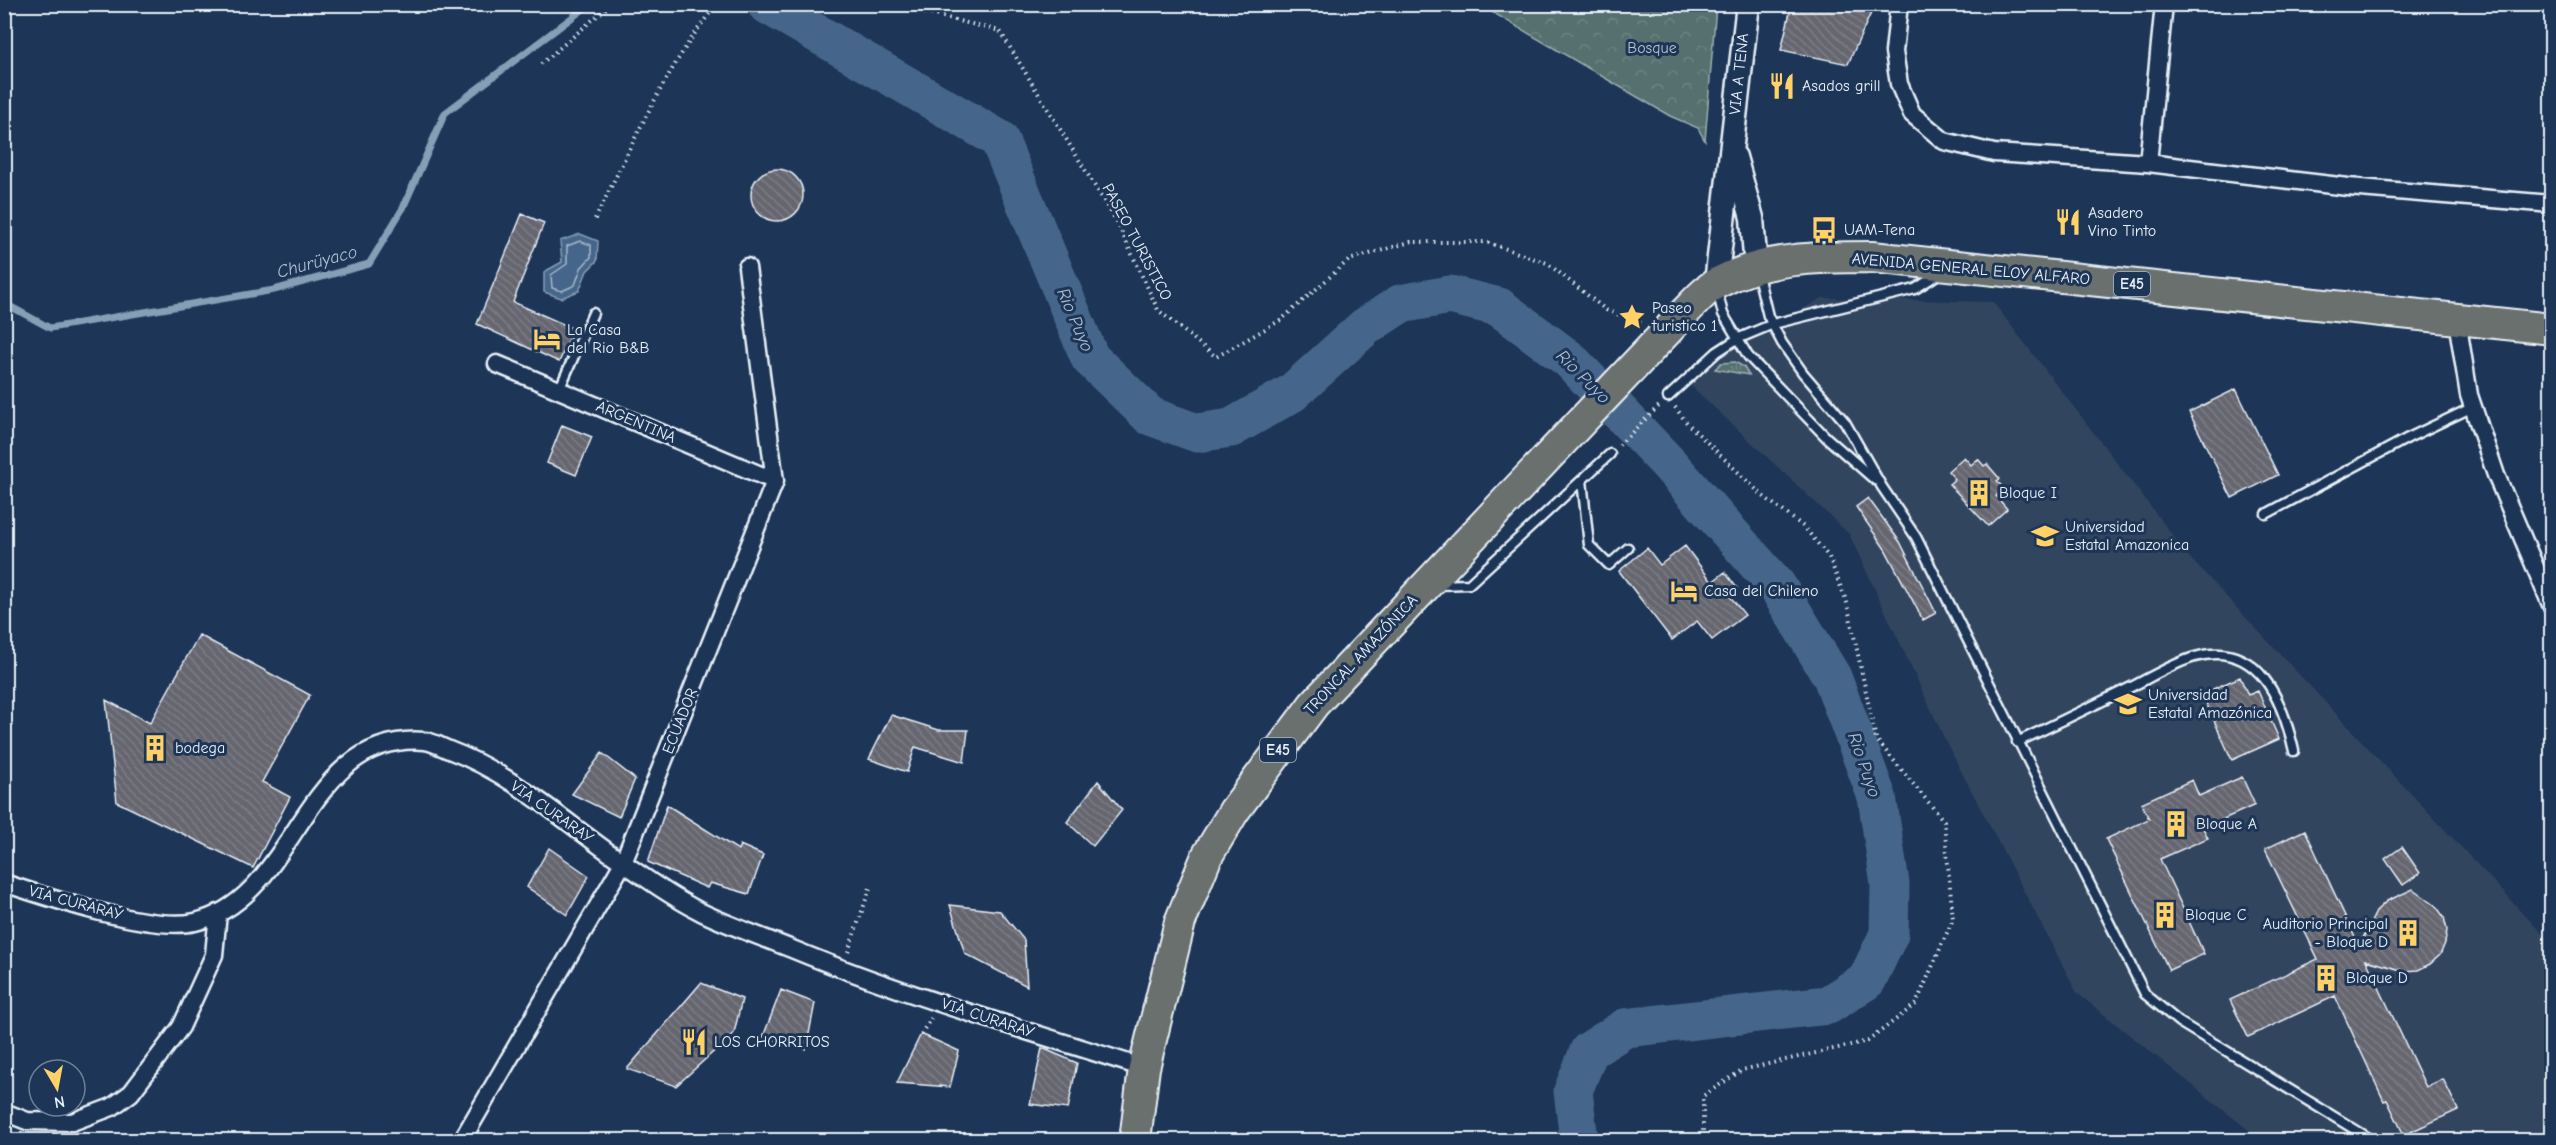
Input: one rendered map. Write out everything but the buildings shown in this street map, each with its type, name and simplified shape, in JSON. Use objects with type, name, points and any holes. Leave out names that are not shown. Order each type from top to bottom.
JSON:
[{"type":"highway","name":"AVENIDA GENERAL ELOY ALFARO","points":[[1565,440],[1716,283],[1756,268],[1793,259],[1872,257],[1953,264],[2552,329]]},
{"type":"highway","name":"TRONCAL AMAZÓNICA","points":[[1135,1140],[1144,1068],[1180,922],[1207,856],[1234,811],[1294,728],[1565,440]]},
{"type":"main road","name":"VIA A TENA","points":[[1716,283],[1748,4]]},
{"type":"main road","name":"VIA A TENA","points":[[1732,144],[1752,218],[1756,268]]},
{"type":"street","points":[[1899,4],[1894,52],[1899,84],[1912,114],[1944,141],[1994,153],[2148,163],[2348,187],[2552,204]]},
{"type":"street","points":[[2148,163],[2164,4]]},
{"type":"street","name":"ECUADOR","points":[[462,1140],[623,862],[775,481],[747,267]]},
{"type":"street","points":[[2457,320],[2473,408],[2496,475],[2552,607]]},
{"type":"street","name":"ARGENTINA","points":[[497,364],[775,481]]},
{"type":"street","name":"VIA CURARAY","points":[[4,883],[51,899],[152,922],[193,922],[218,914],[256,886],[332,777],[361,755],[392,742],[427,741],[481,762],[655,885],[702,912],[842,970],[1144,1068]]},
{"type":"street","points":[[4,1112],[27,1120],[72,1122],[112,1107],[131,1093],[181,1027],[214,955],[218,914]]},
{"type":"lane","points":[[1668,397],[1717,352],[1737,339],[1773,324],[1915,289],[1953,264]]},
{"type":"lane","points":[[1756,268],[1773,324],[1803,373],[1845,422],[1882,487],[1916,537],[2145,994],[2179,1022],[2372,1140]]},
{"type":"lane","points":[[1716,283],[1723,314],[1748,356],[1827,438],[1882,487]]},
{"type":"lane","points":[[559,390],[593,313]]},
{"type":"lane","points":[[2266,514],[2408,438],[2473,408]]},
{"type":"lane","points":[[1426,586],[1469,584],[1610,454]]},
{"type":"lane","points":[[1582,480],[1589,545],[1609,565],[1628,548]]},
{"type":"lane","points":[[2017,742],[2187,659],[2222,654],[2247,661],[2270,685],[2282,710],[2294,751]]},
{"type":"path","points":[[541,64],[611,4]]},
{"type":"path","points":[[595,219],[647,115],[692,36],[717,4]]},
{"type":"path","name":"PASEO TURISTICO","points":[[890,4],[1000,31],[1117,222],[1158,310],[1216,357],[1281,320],[1350,260],[1410,242],[1486,242],[1547,263],[1606,310],[1632,318]]},
{"type":"path","points":[[1610,454],[1668,397],[1687,423],[1762,496],[1804,527],[1829,556],[1847,603],[1876,739],[1944,821],[1953,919],[1916,1004],[1868,1041],[1742,1070],[1702,1096],[1703,1133],[1706,1140]]},
{"type":"path","points":[[842,970],[871,885]]},
{"type":"shaded area","name":"Universidad Estatal Amazónica","points":[[1822,298],[1993,302],[2190,558],[2551,943],[2551,1140],[2261,1140],[2077,993],[1947,744],[1849,534],[1688,383],[1723,355]]},
{"type":"green space","name":"Bosque","points":[[1480,5],[1716,5],[1705,141],[1698,128],[1670,116]]},
{"type":"green space","points":[[1735,362],[1744,367],[1749,375],[1715,369],[1721,363]]},
{"type":"water","points":[[580,234],[598,241],[597,261],[587,271],[579,291],[561,298],[544,292],[544,272],[562,262],[560,241]]},
{"type":"waterway","name":"Churüyaco","points":[[4,303],[50,328],[274,290],[369,264],[403,208],[445,113],[590,4]]},
{"type":"waterway","name":"Rio Puyo","points":[[766,4],[999,139],[1090,358],[1150,416],[1197,433],[1231,428],[1292,393],[1365,327],[1400,304],[1450,295],[1499,307],[1570,360],[1668,463],[1777,586],[1832,677],[1877,797],[1890,884],[1889,934],[1867,980],[1828,1005],[1625,1028],[1589,1051],[1573,1091],[1579,1140]]},
{"type":"place","name":"Asados grill","points":[[1782,86]]},
{"type":"place","name":"Asadero Vino Tinto","points":[[2068,222]]},
{"type":"place","name":"UAM-Tena","points":[[1824,230]]},
{"type":"place","name":"Paseo turistico 1","points":[[1632,317]]},
{"type":"place","name":"La Casa del Rio B&B","points":[[547,339]]},
{"type":"place","name":"Bloque I","points":[[1979,493]]},
{"type":"place","name":"Universidad Estatal Amazonica","points":[[2045,536]]},
{"type":"place","name":"Casa del Chileno","points":[[1684,591]]},
{"type":"place","name":"Universidad Estatal Amazónica","points":[[2128,704]]},
{"type":"place","name":"bodega","points":[[155,748]]},
{"type":"place","name":"Bloque A","points":[[2176,824]]},
{"type":"place","name":"Bloque C","points":[[2165,915]]},
{"type":"place","name":"Auditorio Principal - Bloque D","points":[[2408,933]]},
{"type":"place","name":"Bloque D","points":[[2326,978]]},
{"type":"place","name":"LOS CHORRITOS","points":[[694,1042]]}]
